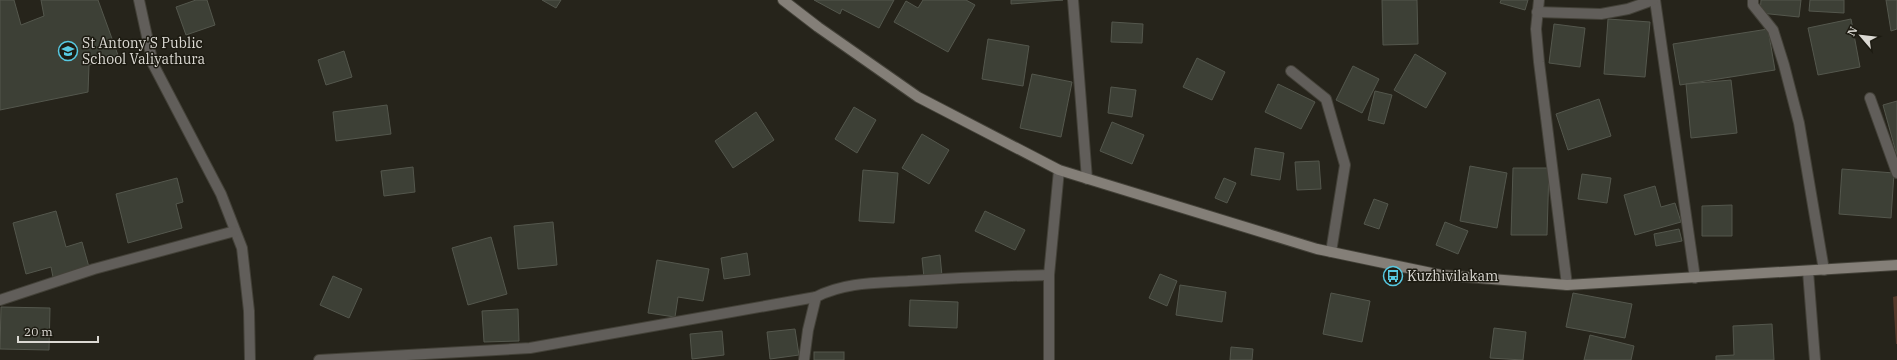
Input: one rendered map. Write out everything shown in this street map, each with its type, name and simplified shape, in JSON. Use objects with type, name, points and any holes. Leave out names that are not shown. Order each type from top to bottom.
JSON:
[{"type":"main road","points":[[783,0],[818,27],[918,97],[1059,170],[1331,252],[1441,274],[1567,285],[1897,265]]},
{"type":"street","points":[[139,0],[153,64],[221,194],[242,248],[250,311],[250,360]]},
{"type":"street","points":[[1073,0],[1087,178]]},
{"type":"street","points":[[1539,0],[1536,29],[1539,62],[1567,285]]},
{"type":"street","points":[[1537,12],[1601,14],[1628,10],[1654,0],[1695,278]]},
{"type":"street","points":[[1753,0],[1753,4],[1773,30],[1794,102],[1812,194],[1824,270]]},
{"type":"street","points":[[1291,71],[1326,99],[1345,165],[1331,252]]},
{"type":"street","points":[[1870,98],[1897,173]]},
{"type":"street","points":[[1049,360],[1049,275],[1059,170]]},
{"type":"street","points":[[0,300],[94,269],[235,231]]},
{"type":"street","points":[[1808,271],[1815,360]]},
{"type":"street","points":[[319,360],[530,348],[816,297],[830,290],[854,285],[963,277],[1049,275]]},
{"type":"street","points":[[804,360],[808,330],[816,297]]},
{"type":"shaded area","points":[[1897,296],[1897,344],[1896,344],[1893,297]]},
{"type":"building","points":[[0,0],[14,0],[21,25],[44,16],[41,0],[98,0],[119,58],[89,65],[88,92],[0,110]]},
{"type":"building","points":[[196,0],[207,0],[215,25],[186,35],[176,7]]},
{"type":"building","points":[[542,0],[561,0],[556,8]]},
{"type":"building","points":[[814,0],[894,0],[879,28],[842,9],[840,14]]},
{"type":"building","points":[[923,0],[966,0],[975,5],[948,52],[894,22],[906,1],[918,8]]},
{"type":"building","points":[[1011,0],[1063,0],[1011,4]]},
{"type":"building","points":[[1382,0],[1417,0],[1418,44],[1383,45]]},
{"type":"building","points":[[1501,0],[1528,0],[1525,10],[1500,3]]},
{"type":"building","points":[[1761,0],[1801,0],[1799,17],[1760,13]]},
{"type":"building","points":[[1810,0],[1844,0],[1844,13],[1809,11]]},
{"type":"building","points":[[1886,0],[1897,0],[1897,29],[1891,31]]},
{"type":"building","points":[[1608,19],[1650,22],[1645,77],[1604,74]]},
{"type":"building","points":[[1851,19],[1860,67],[1818,75],[1808,28]]},
{"type":"building","points":[[1112,22],[1143,24],[1142,43],[1111,42]]},
{"type":"building","points":[[1554,24],[1585,28],[1580,67],[1549,63]]},
{"type":"building","points":[[1768,29],[1775,70],[1680,85],[1673,44]]},
{"type":"building","points":[[988,39],[1029,46],[1023,86],[982,79]]},
{"type":"building","points":[[344,51],[352,77],[326,85],[318,60]]},
{"type":"building","points":[[1415,54],[1446,73],[1426,108],[1394,90]]},
{"type":"building","points":[[1197,58],[1225,72],[1212,100],[1183,87]]},
{"type":"building","points":[[1353,66],[1379,79],[1362,113],[1336,100]]},
{"type":"building","points":[[1032,74],[1072,82],[1061,137],[1020,128]]},
{"type":"building","points":[[1731,80],[1737,133],[1691,138],[1686,84]]},
{"type":"building","points":[[1278,84],[1315,102],[1301,129],[1265,112]]},
{"type":"building","points":[[1111,87],[1136,90],[1132,117],[1108,113]]},
{"type":"building","points":[[1375,91],[1392,95],[1384,124],[1368,120]]},
{"type":"building","points":[[1599,99],[1611,136],[1568,150],[1556,114]]},
{"type":"building","points":[[1897,101],[1897,156],[1883,105]]},
{"type":"building","points":[[387,105],[391,134],[336,141],[333,112]]},
{"type":"building","points":[[854,107],[876,120],[857,153],[835,139]]},
{"type":"building","points":[[756,112],[774,140],[733,168],[715,141]]},
{"type":"building","points":[[1112,122],[1144,135],[1132,164],[1100,151]]},
{"type":"building","points":[[922,134],[949,150],[929,184],[902,168]]},
{"type":"building","points":[[1255,148],[1284,153],[1280,180],[1251,175]]},
{"type":"building","points":[[1319,161],[1321,189],[1297,190],[1295,162]]},
{"type":"building","points":[[1470,166],[1507,173],[1497,228],[1460,221]]},
{"type":"building","points":[[413,167],[415,192],[384,196],[381,171]]},
{"type":"building","points":[[1513,168],[1549,168],[1547,235],[1511,235]]},
{"type":"building","points":[[1842,169],[1894,173],[1891,218],[1839,214]]},
{"type":"building","points":[[863,170],[898,173],[894,223],[859,221]]},
{"type":"building","points":[[1582,174],[1611,178],[1607,203],[1578,199]]},
{"type":"building","points":[[177,178],[183,202],[176,204],[182,228],[128,243],[116,194]]},
{"type":"building","points":[[1224,178],[1236,183],[1227,203],[1215,198]]},
{"type":"building","points":[[1655,186],[1661,207],[1675,203],[1681,222],[1635,235],[1624,195]]},
{"type":"building","points":[[1374,199],[1388,204],[1379,229],[1364,224]]},
{"type":"building","points":[[1732,205],[1732,236],[1702,236],[1702,206]]},
{"type":"building","points":[[56,211],[66,247],[82,242],[89,267],[53,277],[51,267],[26,274],[13,223]]},
{"type":"building","points":[[985,211],[1025,230],[1015,250],[975,231]]},
{"type":"building","points":[[553,222],[557,265],[518,269],[514,226]]},
{"type":"building","points":[[1445,222],[1468,231],[1458,254],[1436,245]]},
{"type":"building","points":[[1679,229],[1682,241],[1656,246],[1654,234]]},
{"type":"building","points":[[491,237],[507,294],[468,305],[452,248]]},
{"type":"building","points":[[747,253],[750,275],[724,279],[721,258]]},
{"type":"building","points":[[940,255],[942,276],[924,278],[922,258]]},
{"type":"building","points":[[657,260],[709,269],[703,301],[678,297],[675,317],[648,313]]},
{"type":"building","points":[[1160,274],[1177,281],[1167,306],[1149,298]]},
{"type":"building","points":[[333,276],[362,289],[349,318],[320,305]]},
{"type":"building","points":[[1180,285],[1226,292],[1222,322],[1176,315]]},
{"type":"building","points":[[1331,293],[1370,301],[1362,342],[1323,334]]},
{"type":"building","points":[[1573,293],[1632,304],[1625,338],[1566,327]]},
{"type":"building","points":[[910,300],[958,302],[957,328],[909,326]]},
{"type":"building","points":[[1,307],[50,308],[49,350],[0,349]]},
{"type":"building","points":[[518,309],[519,341],[484,342],[482,311]]},
{"type":"building","points":[[1772,324],[1774,360],[1716,360],[1716,356],[1734,355],[1733,326]]},
{"type":"building","points":[[1494,328],[1526,332],[1523,360],[1490,358]]},
{"type":"building","points":[[795,329],[799,355],[770,359],[767,332]]},
{"type":"building","points":[[722,331],[724,355],[692,359],[690,334]]},
{"type":"building","points":[[1590,335],[1634,346],[1631,360],[1584,360]]},
{"type":"building","points":[[1231,347],[1253,349],[1252,360],[1230,360]]},
{"type":"building","points":[[814,352],[844,352],[844,360],[814,360]]},
{"type":"place","name":"St Antony'S Public School Valiyathura","points":[[68,51]]},
{"type":"place","name":"Kuzhivilakam","points":[[1393,276]]}]
